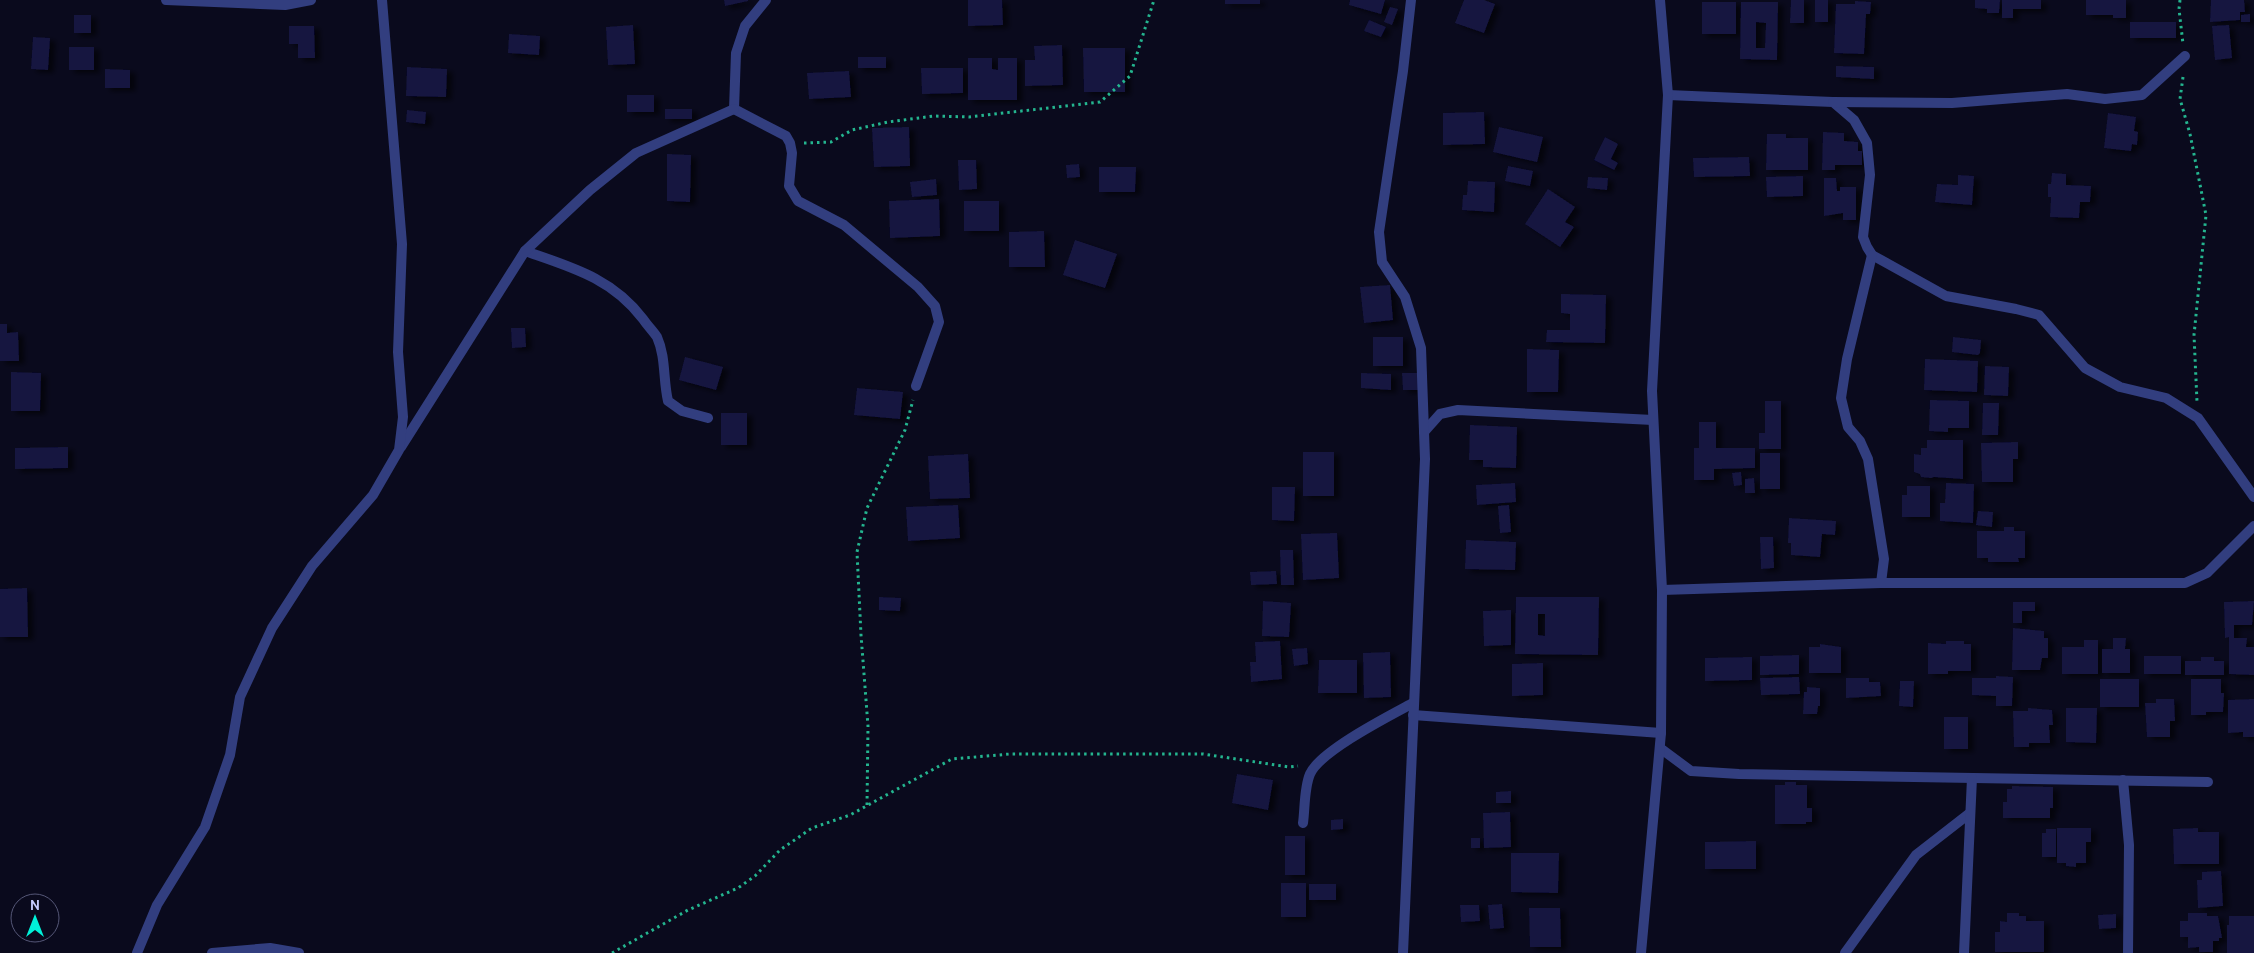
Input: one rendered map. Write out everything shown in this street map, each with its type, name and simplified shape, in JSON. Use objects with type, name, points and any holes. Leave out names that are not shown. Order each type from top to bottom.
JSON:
[{"type":"street","points":[[166,0],[285,5],[311,0]]},
{"type":"street","points":[[382,0],[402,244],[398,352],[403,417],[399,450]]},
{"type":"street","points":[[734,109],[736,53],[745,26],[766,0]]},
{"type":"street","points":[[1403,953],[1425,459],[1421,348],[1405,296],[1382,262],[1379,232],[1403,71],[1411,0]]},
{"type":"street","points":[[1641,953],[1661,733],[1662,590],[1652,391],[1668,95],[1660,0]]},
{"type":"street","points":[[1668,95],[1833,102],[1952,103],[2067,94],[2105,99],[2142,95],[2185,56]]},
{"type":"street","points":[[1833,102],[1854,120],[1868,143],[1870,175],[1863,236],[1866,248],[1872,255],[1946,296],[2039,315],[2085,368],[2120,386],[2166,398],[2198,418],[2254,497]]},
{"type":"street","points":[[137,953],[157,905],[205,827],[230,755],[240,697],[272,628],[312,566],[373,495],[399,450],[525,251],[590,190],[636,153],[734,109]]},
{"type":"street","points":[[734,109],[786,136],[790,143],[789,186],[798,201],[844,225],[918,286],[935,306],[939,322],[916,386]]},
{"type":"street","points":[[525,251],[587,273],[610,286],[635,309],[656,336],[664,359],[664,383],[668,401],[682,411],[708,418]]},
{"type":"street","points":[[1872,255],[1847,359],[1842,398],[1848,427],[1860,441],[1868,459],[1884,559],[1881,582]]},
{"type":"street","points":[[1424,432],[1440,414],[1458,410],[1654,420]]},
{"type":"street","points":[[1662,590],[1881,582],[2185,583],[2207,573],[2254,526]]},
{"type":"street","points":[[1303,824],[1309,776],[1316,763],[1376,724],[1413,703]]},
{"type":"street","points":[[1413,715],[1661,733]]},
{"type":"street","points":[[1660,748],[1691,771],[1739,774],[2208,782]]},
{"type":"street","points":[[1964,953],[1972,778]]},
{"type":"street","points":[[2124,780],[2129,845],[2128,953]]},
{"type":"street","points":[[1845,953],[1916,855],[1970,812]]},
{"type":"street","points":[[212,953],[270,948],[299,953]]},
{"type":"path","points":[[790,143],[831,142],[852,130],[888,122],[934,116],[969,117],[1100,102],[1130,76],[1152,13],[1154,0]]},
{"type":"path","points":[[2180,0],[2179,9],[2185,56],[2180,99],[2190,134],[2206,215],[2194,335],[2198,418]]},
{"type":"path","points":[[867,805],[868,726],[857,552],[867,508],[904,430],[916,386]]},
{"type":"path","points":[[612,953],[688,910],[738,888],[755,876],[780,850],[812,828],[850,815],[952,759],[1010,754],[1155,753],[1204,754],[1289,767],[1316,763]]},
{"type":"building","points":[[724,0],[748,0],[748,1],[725,6]]},
{"type":"building","points":[[968,0],[1002,0],[1003,25],[968,26]]},
{"type":"building","points":[[1225,0],[1260,0],[1260,4],[1225,4]]},
{"type":"building","points":[[1350,0],[1385,0],[1381,14],[1349,5]]},
{"type":"building","points":[[1464,0],[1484,0],[1495,4],[1484,33],[1455,23]]},
{"type":"building","points":[[1791,0],[1804,0],[1804,23],[1790,23]]},
{"type":"building","points":[[1815,0],[1828,0],[1828,22],[1815,22]]},
{"type":"building","points":[[1975,0],[2000,0],[1999,13],[1987,13],[1987,9],[1975,8]]},
{"type":"building","points":[[2002,0],[2041,0],[2041,9],[2013,9],[2013,18],[2002,18]]},
{"type":"building","points":[[2086,0],[2126,0],[2126,18],[2113,18],[2113,15],[2086,15]]},
{"type":"building","points":[[2211,0],[2244,0],[2245,12],[2240,12],[2240,20],[2210,22]]},
{"type":"building","points":[[1855,1],[1871,2],[1870,14],[1866,14],[1864,54],[1834,53],[1836,4],[1855,4]]},
{"type":"building","points":[[1702,2],[1736,2],[1736,34],[1702,34]]},
{"type":"building","points":[[1741,2],[1778,2],[1777,60],[1740,59]],"holes":[[[1756,22],[1766,23],[1765,48],[1756,48]]]},
{"type":"building","points":[[1390,7],[1398,9],[1392,25],[1384,22]]},
{"type":"building","points":[[2250,14],[2250,22],[2241,22],[2241,15]]},
{"type":"building","points":[[74,15],[91,15],[91,33],[74,33]]},
{"type":"building","points":[[1369,20],[1386,27],[1381,37],[1364,31]]},
{"type":"building","points":[[2130,22],[2176,22],[2176,38],[2130,38]]},
{"type":"building","points":[[633,25],[635,64],[608,65],[606,27]]},
{"type":"building","points":[[2229,25],[2232,58],[2215,60],[2212,26]]},
{"type":"building","points":[[289,26],[314,26],[315,58],[298,58],[298,44],[289,44]]},
{"type":"building","points":[[509,34],[540,36],[539,55],[508,53]]},
{"type":"building","points":[[33,37],[50,38],[48,70],[31,69]]},
{"type":"building","points":[[1062,45],[1063,85],[1025,86],[1025,60],[1035,60],[1034,46]]},
{"type":"building","points":[[69,47],[94,47],[94,70],[69,70]]},
{"type":"building","points":[[1083,48],[1125,48],[1125,92],[1084,92]]},
{"type":"building","points":[[858,57],[886,57],[886,68],[858,68]]},
{"type":"building","points":[[968,58],[992,58],[992,69],[998,70],[998,58],[1017,58],[1017,100],[968,100]]},
{"type":"building","points":[[1836,66],[1874,67],[1874,79],[1836,77]]},
{"type":"building","points":[[407,67],[447,69],[446,97],[406,96]]},
{"type":"building","points":[[921,68],[963,68],[963,93],[922,94]]},
{"type":"building","points":[[105,69],[130,70],[130,88],[105,88]]},
{"type":"building","points":[[849,71],[851,97],[809,99],[807,73]]},
{"type":"building","points":[[627,95],[654,95],[654,112],[627,112]]},
{"type":"building","points":[[665,109],[692,109],[692,119],[665,119]]},
{"type":"building","points":[[407,110],[426,112],[425,124],[406,122]]},
{"type":"building","points":[[1484,112],[1485,144],[1443,145],[1443,113]]},
{"type":"building","points":[[2108,113],[2136,117],[2134,131],[2138,132],[2137,145],[2132,144],[2131,151],[2104,148]]},
{"type":"building","points":[[909,127],[910,166],[874,167],[872,128]]},
{"type":"building","points":[[1499,127],[1543,137],[1537,162],[1493,152]]},
{"type":"building","points":[[1823,132],[1844,133],[1844,141],[1858,142],[1858,151],[1862,151],[1862,165],[1835,165],[1835,170],[1822,170]]},
{"type":"building","points":[[1767,134],[1786,134],[1786,138],[1808,138],[1808,170],[1766,170]]},
{"type":"building","points":[[1605,137],[1618,144],[1611,159],[1618,163],[1614,170],[1594,160]]},
{"type":"building","points":[[667,154],[691,155],[690,202],[667,201]]},
{"type":"building","points":[[1749,157],[1750,176],[1694,177],[1693,158]]},
{"type":"building","points":[[958,160],[976,160],[977,189],[959,190]]},
{"type":"building","points":[[1079,164],[1080,177],[1067,178],[1066,165]]},
{"type":"building","points":[[1508,166],[1533,171],[1530,186],[1505,181]]},
{"type":"building","points":[[1099,167],[1136,167],[1135,192],[1099,192]]},
{"type":"building","points":[[2052,173],[2066,174],[2066,185],[2091,186],[2090,202],[2080,202],[2079,218],[2050,217],[2051,197],[2048,197],[2048,184],[2051,184]]},
{"type":"building","points":[[1958,175],[1974,176],[1972,205],[1935,202],[1937,184],[1958,185]]},
{"type":"building","points":[[1803,176],[1803,196],[1767,197],[1766,177]]},
{"type":"building","points":[[1588,177],[1608,178],[1607,190],[1587,188]]},
{"type":"building","points":[[1824,178],[1836,178],[1837,191],[1840,191],[1840,187],[1856,187],[1856,220],[1843,220],[1843,213],[1824,216]]},
{"type":"building","points":[[936,179],[937,195],[912,197],[910,182]]},
{"type":"building","points":[[1468,181],[1495,182],[1494,212],[1462,210],[1463,195],[1467,195]]},
{"type":"building","points":[[1548,189],[1575,207],[1565,222],[1574,227],[1560,247],[1525,224]]},
{"type":"building","points":[[939,199],[940,236],[890,238],[889,201]]},
{"type":"building","points":[[964,201],[999,201],[999,231],[964,231]]},
{"type":"building","points":[[1044,231],[1045,267],[1009,267],[1009,232]]},
{"type":"building","points":[[1075,240],[1117,254],[1105,288],[1063,275]]},
{"type":"building","points":[[1390,285],[1393,320],[1364,323],[1360,287]]},
{"type":"building","points":[[1561,294],[1606,295],[1605,343],[1546,342],[1547,330],[1570,330],[1570,314],[1561,313]]},
{"type":"building","points":[[0,324],[7,324],[7,333],[18,332],[19,361],[0,361]]},
{"type":"building","points":[[511,328],[525,328],[526,347],[512,348]]},
{"type":"building","points":[[1373,337],[1403,337],[1403,366],[1373,366]]},
{"type":"building","points":[[1953,337],[1981,340],[1980,353],[1978,355],[1952,352]]},
{"type":"building","points":[[1527,349],[1559,350],[1558,392],[1527,392]]},
{"type":"building","points":[[685,357],[723,367],[716,390],[679,380]]},
{"type":"building","points":[[1925,359],[1978,361],[1977,392],[1924,390]]},
{"type":"building","points":[[1985,366],[2009,367],[2008,396],[1984,395]]},
{"type":"building","points":[[11,372],[41,373],[40,411],[11,411]]},
{"type":"building","points":[[1361,373],[1391,374],[1391,390],[1361,388]]},
{"type":"building","points":[[1402,373],[1419,373],[1420,390],[1403,390]]},
{"type":"building","points":[[857,388],[903,392],[900,419],[854,415]]},
{"type":"building","points":[[1930,400],[1969,401],[1969,428],[1948,428],[1948,432],[1929,431]]},
{"type":"building","points":[[1765,401],[1781,401],[1781,449],[1759,449],[1759,433],[1765,433]]},
{"type":"building","points":[[1983,403],[1999,403],[1998,435],[1982,435]]},
{"type":"building","points":[[721,413],[747,413],[747,445],[721,445]]},
{"type":"building","points":[[1699,422],[1716,422],[1716,448],[1755,448],[1755,468],[1714,469],[1714,480],[1694,480],[1694,448],[1699,448]]},
{"type":"building","points":[[1470,425],[1517,427],[1516,468],[1483,467],[1483,460],[1469,460]]},
{"type":"building","points":[[1927,440],[1963,440],[1963,479],[1921,477],[1920,474],[1914,472],[1914,454],[1921,455],[1921,448],[1927,448]]},
{"type":"building","points":[[2018,442],[2018,459],[2013,459],[2013,482],[1982,482],[1981,443]]},
{"type":"building","points":[[68,447],[68,468],[15,469],[15,448]]},
{"type":"building","points":[[1303,452],[1334,452],[1334,496],[1303,496]]},
{"type":"building","points":[[1760,453],[1780,453],[1780,489],[1760,489]]},
{"type":"building","points":[[968,454],[970,498],[930,499],[928,456]]},
{"type":"building","points":[[1741,472],[1742,485],[1734,486],[1732,473]]},
{"type":"building","points":[[1754,478],[1755,493],[1745,493],[1745,479]]},
{"type":"building","points":[[1515,483],[1516,502],[1477,505],[1476,485]]},
{"type":"building","points":[[1946,483],[1974,484],[1973,523],[1940,521],[1940,503],[1945,503]]},
{"type":"building","points":[[1907,486],[1930,486],[1930,517],[1902,517],[1902,495],[1907,495]]},
{"type":"building","points":[[1272,487],[1295,487],[1294,521],[1272,520]]},
{"type":"building","points":[[958,505],[960,538],[908,541],[906,507]]},
{"type":"building","points":[[1509,505],[1511,532],[1500,533],[1498,506]]},
{"type":"building","points":[[1978,511],[1993,512],[1992,527],[1976,525]]},
{"type":"building","points":[[1789,518],[1836,521],[1835,535],[1822,534],[1820,557],[1791,555],[1791,543],[1788,543]]},
{"type":"building","points":[[2004,527],[2014,527],[2014,531],[2025,531],[2025,558],[2018,558],[2019,562],[1988,562],[1988,558],[1977,558],[1977,531],[2004,531]]},
{"type":"building","points":[[1337,533],[1339,578],[1303,580],[1301,534]]},
{"type":"building","points":[[1760,537],[1773,537],[1774,568],[1761,569]]},
{"type":"building","points":[[1466,540],[1516,542],[1515,570],[1465,569]]},
{"type":"building","points":[[1280,550],[1293,550],[1294,585],[1281,585]]},
{"type":"building","points":[[1276,571],[1277,584],[1251,585],[1250,572]]},
{"type":"building","points":[[27,588],[28,637],[0,637],[0,589]]},
{"type":"building","points":[[879,597],[901,598],[900,611],[879,610]]},
{"type":"building","points":[[1516,597],[1599,597],[1598,655],[1515,654]],"holes":[[[1538,614],[1545,614],[1545,636],[1538,635]]]},
{"type":"building","points":[[1263,601],[1291,603],[1289,637],[1262,636]]},
{"type":"building","points":[[2254,601],[2252,625],[2234,625],[2234,638],[2247,638],[2246,647],[2254,647],[2254,675],[2229,674],[2229,637],[2225,638],[2224,602]]},
{"type":"building","points":[[2013,602],[2035,602],[2035,611],[2022,611],[2022,623],[2013,623]]},
{"type":"building","points":[[1511,610],[1511,645],[1484,646],[1483,611]]},
{"type":"building","points":[[2013,628],[2044,631],[2044,638],[2048,638],[2048,658],[2042,658],[2040,670],[2012,670]]},
{"type":"building","points":[[2113,638],[2126,638],[2125,649],[2130,649],[2130,673],[2102,673],[2102,649],[2113,649]]},
{"type":"building","points":[[2084,640],[2098,640],[2098,674],[2062,674],[2062,647],[2084,647]]},
{"type":"building","points":[[1280,641],[1282,679],[1251,682],[1250,662],[1256,662],[1255,642]]},
{"type":"building","points":[[1946,641],[1964,641],[1964,644],[1971,644],[1971,671],[1948,671],[1948,674],[1928,674],[1928,643],[1946,644]]},
{"type":"building","points":[[1820,644],[1841,647],[1841,673],[1809,673],[1809,647],[1820,647]]},
{"type":"building","points":[[1307,648],[1308,664],[1294,666],[1292,649]]},
{"type":"building","points":[[1390,652],[1391,697],[1364,698],[1363,653]]},
{"type":"building","points":[[1799,655],[1799,674],[1760,675],[1760,656]]},
{"type":"building","points":[[2144,656],[2181,656],[2181,674],[2144,674]]},
{"type":"building","points":[[1752,657],[1752,680],[1705,681],[1705,658]]},
{"type":"building","points":[[2201,657],[2214,657],[2214,661],[2224,661],[2224,675],[2185,675],[2185,661],[2201,661]]},
{"type":"building","points":[[1319,660],[1357,660],[1357,693],[1318,693]]},
{"type":"building","points":[[1543,663],[1543,695],[1512,696],[1512,664]]},
{"type":"building","points":[[1996,676],[2013,677],[2012,706],[1996,706],[1996,696],[1972,695],[1972,678],[1996,678]]},
{"type":"building","points":[[1799,677],[1800,694],[1761,695],[1760,678]]},
{"type":"building","points":[[1846,678],[1869,678],[1869,682],[1880,682],[1881,696],[1846,698]]},
{"type":"building","points":[[2100,679],[2139,679],[2139,707],[2100,707]]},
{"type":"building","points":[[2191,679],[2221,679],[2221,693],[2224,693],[2223,712],[2206,712],[2206,715],[2191,715]]},
{"type":"building","points":[[1900,681],[1914,681],[1913,707],[1899,706]]},
{"type":"building","points":[[1807,687],[1820,688],[1820,706],[1818,706],[1817,714],[1803,714],[1804,692],[1807,692]]},
{"type":"building","points":[[2156,699],[2174,699],[2175,721],[2170,721],[2170,737],[2147,737],[2145,703],[2156,703]]},
{"type":"building","points":[[2254,699],[2254,737],[2243,737],[2243,732],[2228,733],[2228,700]]},
{"type":"building","points":[[2028,708],[2052,710],[2053,725],[2049,725],[2050,743],[2029,743],[2029,747],[2014,747],[2013,711],[2028,711]]},
{"type":"building","points":[[2066,708],[2097,708],[2096,743],[2066,742]]},
{"type":"building","points":[[1944,717],[1968,717],[1968,749],[1944,749]]},
{"type":"building","points":[[1237,774],[1273,780],[1268,810],[1232,803]]},
{"type":"building","points":[[1785,782],[1807,785],[1807,808],[1812,808],[1812,822],[1806,822],[1806,824],[1775,824],[1775,785],[1785,785]]},
{"type":"building","points":[[2012,786],[2053,787],[2053,808],[2050,808],[2050,818],[2003,818],[2003,802],[2007,802],[2007,789],[2012,789]]},
{"type":"building","points":[[1511,791],[1511,803],[1496,803],[1496,792]]},
{"type":"building","points":[[1510,812],[1511,847],[1484,848],[1483,813]]},
{"type":"building","points":[[1343,819],[1343,829],[1331,830],[1331,820]]},
{"type":"building","points":[[2057,828],[2091,828],[2091,842],[2086,842],[2086,863],[2076,863],[2076,867],[2066,866],[2066,863],[2057,863]]},
{"type":"building","points":[[2198,828],[2198,832],[2219,832],[2219,864],[2174,864],[2173,829]]},
{"type":"building","points":[[2046,829],[2056,829],[2056,857],[2042,857],[2042,833],[2046,833]]},
{"type":"building","points":[[1285,836],[1305,836],[1305,875],[1285,875]]},
{"type":"building","points":[[1471,838],[1480,838],[1480,848],[1471,848]]},
{"type":"building","points":[[1756,841],[1756,869],[1705,869],[1705,842]]},
{"type":"building","points":[[1511,853],[1559,853],[1558,893],[1511,892]]},
{"type":"building","points":[[2221,871],[2223,906],[2198,908],[2197,880],[2202,880],[2202,872]]},
{"type":"building","points":[[1281,883],[1306,883],[1306,917],[1281,917]]},
{"type":"building","points":[[1309,884],[1336,884],[1336,900],[1309,900]]},
{"type":"building","points":[[1502,904],[1504,928],[1490,929],[1488,905]]},
{"type":"building","points":[[1460,905],[1479,905],[1480,921],[1461,922]]},
{"type":"building","points":[[1529,908],[1560,908],[1561,947],[1530,947]]},
{"type":"building","points":[[2007,913],[2019,913],[2019,916],[2026,916],[2026,921],[2044,921],[2044,952],[1995,952],[1995,932],[2000,932],[2000,921],[2007,922]]},
{"type":"building","points":[[2188,913],[2207,913],[2207,916],[2218,916],[2222,938],[2219,938],[2219,941],[2213,941],[2213,952],[2199,952],[2199,947],[2188,948],[2188,937],[2180,937],[2180,921],[2188,921]]},
{"type":"building","points":[[2116,914],[2116,928],[2099,929],[2098,915]]},
{"type":"building","points":[[2229,916],[2254,916],[2254,953],[2227,953],[2227,925],[2229,925]]}]
